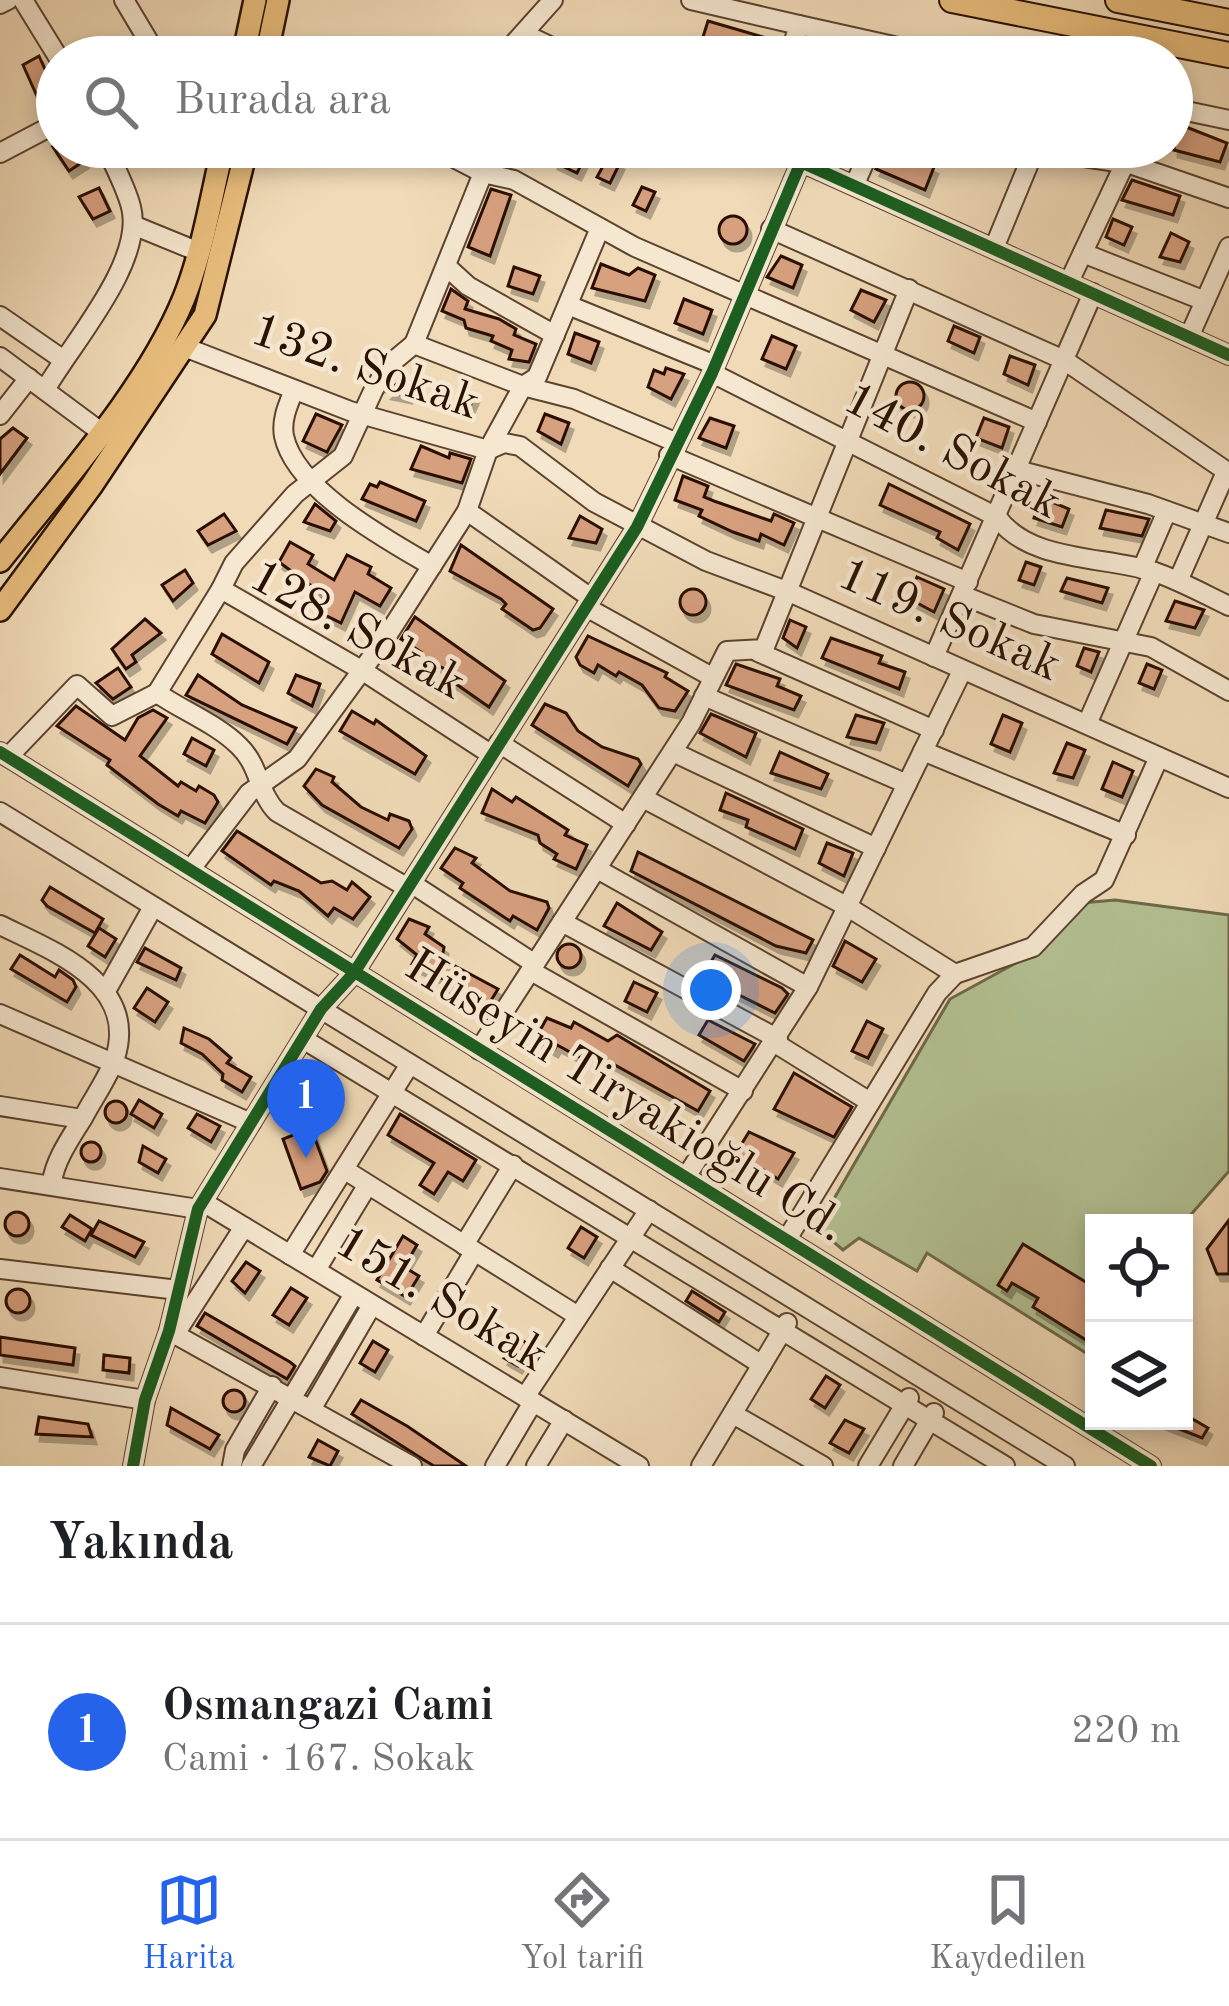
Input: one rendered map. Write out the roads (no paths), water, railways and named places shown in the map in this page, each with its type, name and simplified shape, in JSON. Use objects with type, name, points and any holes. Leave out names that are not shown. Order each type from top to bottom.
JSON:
[{"type":"highway","points":[[952,0],[1133,36]]},
{"type":"highway","points":[[1118,0],[1229,22]]},
{"type":"highway","points":[[1193,48],[1229,55]]},
{"type":"main road","points":[[247,36],[255,0]]},
{"type":"main road","points":[[270,36],[278,0]]},
{"type":"main road","points":[[0,561],[101,432],[164,336],[200,252],[214,168]]},
{"type":"main road","points":[[0,610],[187,348],[211,294],[243,168]]},
{"type":"street","points":[[23,0],[45,36]]},
{"type":"street","points":[[124,0],[145,36]]},
{"type":"street","points":[[528,36],[524,34],[554,0]]},
{"type":"street","points":[[692,0],[839,36]]},
{"type":"street","points":[[796,36],[799,25]]},
{"type":"street","points":[[1193,112],[1229,120]]},
{"type":"street","points":[[0,153],[36,134]]},
{"type":"street","points":[[0,415],[62,358],[126,256],[133,225],[113,168]]},
{"type":"street","points":[[473,168],[537,191],[600,228],[1037,422]]},
{"type":"street","points":[[172,1333],[200,1206],[321,1009],[354,973],[637,527],[714,369],[798,168]]},
{"type":"street","points":[[816,168],[1229,355]]},
{"type":"street","points":[[856,184],[862,168]]},
{"type":"street","points":[[994,248],[1019,168]]},
{"type":"street","points":[[1069,282],[1123,168]]},
{"type":"street","points":[[1139,168],[1229,199]]},
{"type":"street","points":[[221,589],[234,562],[343,456],[390,364],[414,344],[483,173]]},
{"type":"street","points":[[133,225],[200,252]]},
{"type":"street","points":[[190,870],[249,794],[297,759],[363,671],[432,566],[467,511],[488,450],[523,386],[537,377],[600,228]]},
{"type":"street","points":[[771,229],[1064,360],[1228,472],[1178,581]]},
{"type":"street","points":[[1189,337],[1229,248]]},
{"type":"street","points":[[1083,253],[1205,301]]},
{"type":"street","points":[[446,266],[468,286],[555,335]]},
{"type":"street","points":[[758,652],[789,592],[909,289]]},
{"type":"street","points":[[934,657],[1093,293]]},
{"type":"street","name":"140. Sokak","points":[[568,305],[714,369],[997,518],[1008,533],[1043,550],[1148,570],[1229,606]]},
{"type":"street","points":[[0,316],[62,358]]},
{"type":"street","points":[[414,344],[523,386],[574,399],[1034,624],[1151,647],[1229,691]]},
{"type":"street","name":"132. Sokak","points":[[187,348],[363,415],[488,450],[504,443],[520,446],[637,527]]},
{"type":"street","points":[[0,357],[101,432]]},
{"type":"street","points":[[294,390],[284,434],[313,481],[361,525],[432,566]]},
{"type":"street","points":[[1017,470],[1229,533]]},
{"type":"street","points":[[467,511],[589,603],[712,677]]},
{"type":"street","points":[[1087,724],[1124,639],[1167,511]]},
{"type":"street","name":"119. Sokak","points":[[637,527],[1229,788]]},
{"type":"street","name":"128. Sokak","points":[[157,693],[221,589],[626,824]]},
{"type":"street","points":[[479,1051],[673,752],[727,651],[758,652],[934,730]]},
{"type":"street","points":[[686,1177],[808,987],[962,671]]},
{"type":"street","points":[[4,755],[77,685],[112,716],[157,693],[239,746],[263,785],[264,799],[296,825],[409,885],[533,968],[743,1091]]},
{"type":"street","points":[[704,696],[908,784]]},
{"type":"street","points":[[923,751],[1126,835]]},
{"type":"street","points":[[673,752],[876,848]]},
{"type":"street","name":"Hüseyin Tiryakioğlu Cd.","points":[[4,755],[1151,1466]]},
{"type":"street","points":[[787,1239],[937,993],[955,974],[1033,947],[1083,894],[1104,880],[1160,757]]},
{"type":"street","points":[[643,798],[848,907],[955,974]]},
{"type":"street","name":"Hüseyin Tiryakioğlu Cd.","points":[[0,812],[1065,1466]]},
{"type":"street","points":[[597,869],[808,987]]},
{"type":"street","points":[[107,989],[153,907]]},
{"type":"street","points":[[562,922],[777,1041],[870,1102]]},
{"type":"street","points":[[0,925],[58,954],[107,989],[119,1039],[114,1061],[52,1183]]},
{"type":"street","points":[[0,1015],[250,1123]]},
{"type":"street","points":[[303,1039],[1005,1466]]},
{"type":"street","points":[[290,1255],[410,1064]]},
{"type":"street","points":[[0,1106],[82,1119]]},
{"type":"street","points":[[424,1336],[513,1165]]},
{"type":"street","points":[[344,1170],[578,1316]]},
{"type":"street","points":[[0,1178],[200,1206]]},
{"type":"street","points":[[316,1270],[367,1186]]},
{"type":"street","name":"151. Sokak","points":[[200,1206],[244,1227],[639,1466]]},
{"type":"street","points":[[495,1466],[578,1316],[649,1210]]},
{"type":"street","points":[[134,1466],[145,1400],[172,1333],[244,1227]]},
{"type":"street","points":[[610,1268],[762,1365]]},
{"type":"street","points":[[0,1269],[178,1290]]},
{"type":"street","points":[[250,1466],[292,1397],[363,1299]]},
{"type":"street","points":[[312,1408],[363,1299]]},
{"type":"street","points":[[701,1466],[799,1304]]},
{"type":"street","points":[[172,1333],[412,1466]]},
{"type":"street","points":[[0,1377],[145,1400]]},
{"type":"street","points":[[868,1466],[922,1380]]},
{"type":"street","points":[[232,1466],[235,1450],[272,1386]]},
{"type":"street","points":[[903,1466],[946,1394]]},
{"type":"street","points":[[733,1414],[823,1466]]},
{"type":"street","points":[[536,1466],[564,1420]]},
{"type":"place","name":"Osmangazi Cami","points":[[306,1158]]}]
